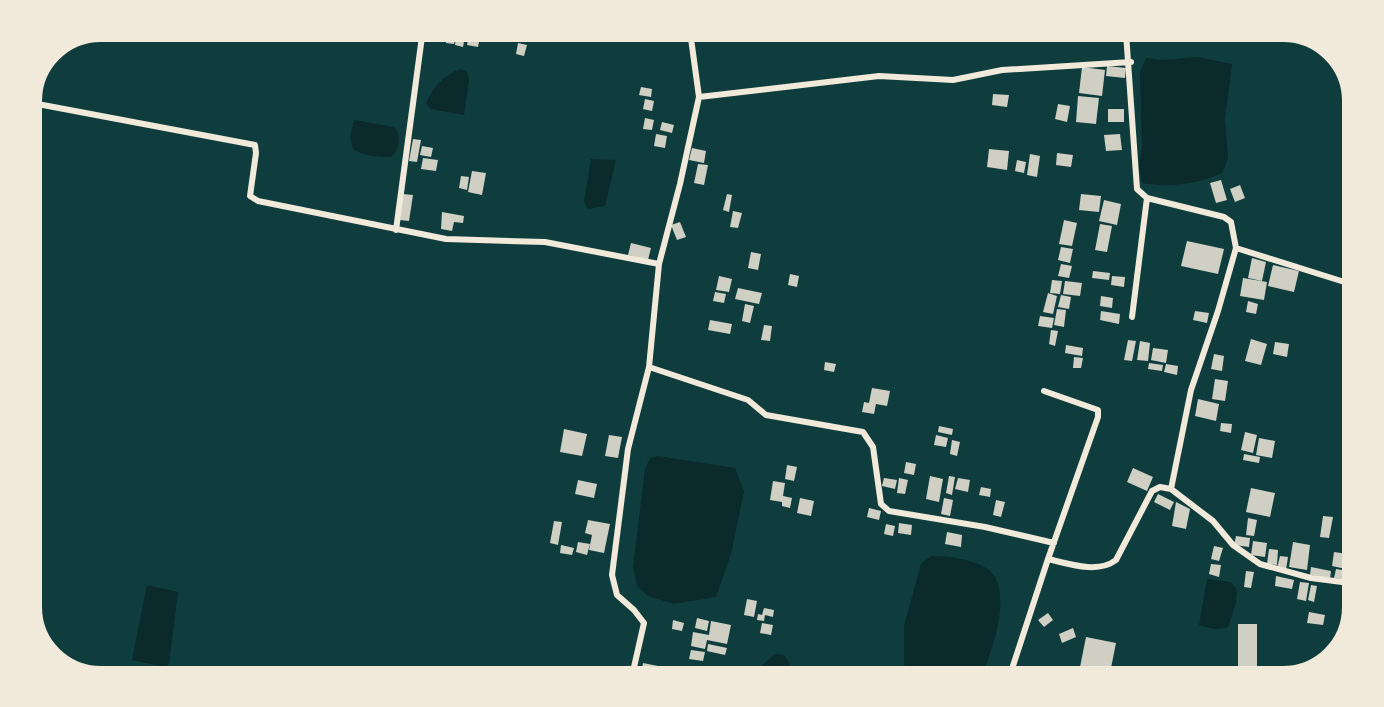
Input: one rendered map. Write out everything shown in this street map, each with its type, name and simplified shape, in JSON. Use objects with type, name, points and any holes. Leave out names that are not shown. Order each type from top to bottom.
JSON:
[{"type":"street","points":[[396,230],[422,37]]},
{"type":"street","points":[[633,670],[644,623],[634,610],[617,595],[612,575],[628,449],[649,367],[659,264],[699,97],[691,37]]},
{"type":"street","points":[[1127,37],[1131,62],[1137,189],[1147,198],[1224,217],[1231,222],[1236,248],[1218,311],[1191,390],[1171,489]]},
{"type":"street","points":[[699,97],[879,75],[953,80],[1002,70],[1131,62]]},
{"type":"street","points":[[38,104],[255,145],[250,196],[258,201],[446,239],[545,242],[659,264]]},
{"type":"street","points":[[1132,317],[1147,198]]},
{"type":"street","points":[[1236,248],[1346,282]]},
{"type":"street","points":[[649,367],[748,400],[766,415],[863,432],[873,447],[881,504],[889,511],[985,527],[1054,543]]},
{"type":"street","points":[[1012,670],[1098,417],[1098,410],[1044,391]]},
{"type":"street","points":[[1048,559],[1100,568],[1109,565],[1116,560],[1152,491],[1160,487],[1171,489],[1213,521],[1233,544],[1260,564],[1311,578],[1346,582]]},
{"type":"water","points":[[1198,57],[1232,64],[1225,119],[1228,159],[1222,173],[1183,184],[1142,183],[1139,166],[1142,146],[1140,72],[1146,58],[1162,60]]},
{"type":"water","points":[[460,69],[467,71],[469,80],[464,115],[430,109],[426,103],[432,92],[444,78]]},
{"type":"water","points":[[354,120],[395,127],[399,142],[391,157],[371,156],[353,149],[350,137]]},
{"type":"water","points":[[591,159],[616,160],[605,206],[588,209],[584,202]]},
{"type":"water","points":[[658,456],[735,468],[744,491],[731,554],[716,597],[674,604],[648,596],[637,586],[633,567],[645,469],[650,458]]},
{"type":"water","points":[[931,556],[970,561],[990,571],[997,580],[1000,593],[998,623],[995,639],[983,670],[908,670],[904,664],[904,626],[921,564]]},
{"type":"water","points":[[1207,579],[1231,582],[1237,590],[1236,603],[1228,627],[1217,629],[1199,625]]},
{"type":"water","points":[[147,585],[178,592],[169,664],[165,667],[132,660]]},
{"type":"water","points":[[775,654],[784,655],[791,670],[761,670],[762,665]]},
{"type":"building","points":[[447,37],[455,37],[454,44],[446,43]]},
{"type":"building","points":[[456,37],[465,37],[463,47],[455,45]]},
{"type":"building","points":[[469,37],[480,37],[478,47],[467,45]]},
{"type":"building","points":[[518,43],[527,45],[524,56],[516,54]]},
{"type":"building","points":[[1107,66],[1126,68],[1125,78],[1106,76]]},
{"type":"building","points":[[1082,67],[1105,70],[1102,96],[1079,93]]},
{"type":"building","points":[[641,87],[652,89],[651,97],[639,95]]},
{"type":"building","points":[[993,94],[1009,95],[1007,107],[992,105]]},
{"type":"building","points":[[1078,96],[1099,98],[1096,124],[1076,122]]},
{"type":"building","points":[[645,99],[654,101],[652,111],[643,109]]},
{"type":"building","points":[[1058,104],[1070,106],[1067,122],[1055,119]]},
{"type":"building","points":[[1108,109],[1124,109],[1124,122],[1108,122]]},
{"type":"building","points":[[645,118],[654,120],[652,130],[643,129]]},
{"type":"building","points":[[662,122],[674,125],[672,133],[660,130]]},
{"type":"building","points":[[656,134],[667,136],[665,148],[654,146]]},
{"type":"building","points":[[1120,134],[1122,150],[1106,151],[1104,135]]},
{"type":"building","points":[[413,139],[421,140],[417,162],[409,161]]},
{"type":"building","points":[[422,146],[433,148],[431,157],[420,155]]},
{"type":"building","points":[[692,148],[706,151],[704,163],[689,160]]},
{"type":"building","points":[[989,149],[1009,151],[1007,170],[987,167]]},
{"type":"building","points":[[1057,153],[1073,155],[1071,167],[1056,165]]},
{"type":"building","points":[[1030,154],[1040,156],[1037,177],[1027,175]]},
{"type":"building","points":[[423,158],[438,160],[436,171],[421,169]]},
{"type":"building","points":[[1017,160],[1026,162],[1024,173],[1015,171]]},
{"type":"building","points":[[698,164],[708,165],[704,185],[694,183]]},
{"type":"building","points":[[472,171],[486,173],[482,195],[468,192]]},
{"type":"building","points":[[461,176],[469,177],[467,190],[459,188]]},
{"type":"building","points":[[1221,180],[1227,200],[1216,203],[1210,183]]},
{"type":"building","points":[[1240,185],[1245,198],[1235,202],[1230,189]]},
{"type":"building","points":[[403,194],[413,195],[409,221],[400,220]]},
{"type":"building","points":[[727,194],[732,195],[729,212],[723,210]]},
{"type":"building","points":[[1081,194],[1101,196],[1099,212],[1079,210]]},
{"type":"building","points":[[1104,200],[1121,204],[1117,225],[1099,221]]},
{"type":"building","points":[[733,211],[742,213],[738,228],[730,227]]},
{"type":"building","points":[[442,212],[464,216],[463,223],[454,222],[452,231],[441,229]]},
{"type":"building","points":[[1064,220],[1077,223],[1072,246],[1059,244]]},
{"type":"building","points":[[680,222],[686,237],[677,240],[671,225]]},
{"type":"building","points":[[1100,224],[1112,226],[1107,252],[1095,250]]},
{"type":"building","points":[[1187,241],[1224,249],[1218,274],[1181,266]]},
{"type":"building","points":[[631,243],[651,248],[648,260],[628,255]]},
{"type":"building","points":[[1061,247],[1073,249],[1070,263],[1058,260]]},
{"type":"building","points":[[751,252],[761,254],[758,270],[748,268]]},
{"type":"building","points":[[1252,258],[1266,262],[1262,281],[1248,278]]},
{"type":"building","points":[[1061,264],[1072,266],[1069,278],[1058,276]]},
{"type":"building","points":[[1273,265],[1299,271],[1294,292],[1268,286]]},
{"type":"building","points":[[1093,271],[1110,273],[1109,280],[1092,278]]},
{"type":"building","points":[[790,274],[799,276],[797,287],[788,285]]},
{"type":"building","points":[[719,276],[732,279],[729,292],[716,290]]},
{"type":"building","points":[[1112,276],[1125,277],[1124,287],[1111,285]]},
{"type":"building","points":[[1243,278],[1267,282],[1264,300],[1240,296]]},
{"type":"building","points":[[1052,280],[1062,281],[1060,294],[1050,293]]},
{"type":"building","points":[[1065,281],[1082,283],[1080,296],[1063,294]]},
{"type":"building","points":[[738,288],[762,293],[759,304],[735,299]]},
{"type":"building","points":[[715,292],[726,294],[724,303],[713,301]]},
{"type":"building","points":[[1048,293],[1057,296],[1053,314],[1043,312]]},
{"type":"building","points":[[1061,295],[1071,297],[1069,309],[1058,307]]},
{"type":"building","points":[[1101,296],[1113,298],[1112,308],[1100,306]]},
{"type":"building","points":[[1248,301],[1258,304],[1256,314],[1246,312]]},
{"type":"building","points":[[745,304],[754,306],[750,323],[742,321]]},
{"type":"building","points":[[1057,309],[1066,310],[1064,327],[1054,325]]},
{"type":"building","points":[[1101,311],[1120,314],[1119,324],[1100,320]]},
{"type":"building","points":[[1195,311],[1209,313],[1207,323],[1193,320]]},
{"type":"building","points":[[1040,316],[1054,318],[1052,328],[1038,326]]},
{"type":"building","points":[[710,320],[732,324],[730,334],[708,330]]},
{"type":"building","points":[[764,325],[772,326],[770,341],[761,340]]},
{"type":"building","points":[[1051,330],[1058,331],[1055,346],[1049,344]]},
{"type":"building","points":[[1251,339],[1267,344],[1261,365],[1245,361]]},
{"type":"building","points":[[1128,340],[1136,341],[1132,361],[1124,360]]},
{"type":"building","points":[[1140,341],[1150,343],[1148,361],[1137,360]]},
{"type":"building","points":[[1275,342],[1289,344],[1287,357],[1273,354]]},
{"type":"building","points":[[1066,345],[1083,348],[1082,356],[1065,353]]},
{"type":"building","points":[[1153,348],[1168,350],[1166,363],[1151,360]]},
{"type":"building","points":[[1214,354],[1224,356],[1222,371],[1211,369]]},
{"type":"building","points":[[1074,357],[1083,358],[1081,368],[1073,368]]},
{"type":"building","points":[[825,362],[836,364],[834,372],[824,370]]},
{"type":"building","points":[[1149,363],[1163,365],[1162,371],[1148,369]]},
{"type":"building","points":[[1166,364],[1178,366],[1177,375],[1164,372]]},
{"type":"building","points":[[1215,379],[1228,381],[1225,401],[1212,399]]},
{"type":"building","points":[[872,388],[890,391],[887,406],[876,404],[874,414],[862,412],[864,402],[869,403]]},
{"type":"building","points":[[1198,399],[1219,404],[1216,421],[1195,416]]},
{"type":"building","points":[[1221,423],[1232,424],[1231,433],[1220,431]]},
{"type":"building","points":[[939,426],[953,429],[952,435],[938,432]]},
{"type":"building","points":[[564,429],[587,434],[582,456],[560,452]]},
{"type":"building","points":[[1245,432],[1257,435],[1253,453],[1241,450]]},
{"type":"building","points":[[609,435],[622,437],[618,458],[605,456]]},
{"type":"building","points":[[936,435],[948,438],[946,447],[934,445]]},
{"type":"building","points":[[1259,438],[1275,441],[1272,458],[1256,455]]},
{"type":"building","points":[[952,440],[960,442],[957,456],[950,454]]},
{"type":"building","points":[[1244,454],[1260,457],[1259,463],[1243,460]]},
{"type":"building","points":[[906,462],[916,464],[914,475],[904,473]]},
{"type":"building","points":[[787,465],[797,467],[794,481],[785,479]]},
{"type":"building","points":[[1133,468],[1153,477],[1147,491],[1127,482]]},
{"type":"building","points":[[930,476],[943,479],[939,502],[926,499]]},
{"type":"building","points":[[949,476],[955,477],[952,495],[946,493]]},
{"type":"building","points":[[884,478],[897,480],[895,489],[882,486]]},
{"type":"building","points":[[899,478],[908,480],[905,494],[897,493]]},
{"type":"building","points":[[958,478],[970,480],[968,492],[955,489]]},
{"type":"building","points":[[578,480],[597,484],[594,498],[575,494]]},
{"type":"building","points":[[773,481],[785,483],[783,496],[792,498],[790,508],[782,506],[782,502],[770,500]]},
{"type":"building","points":[[981,487],[991,489],[990,497],[979,495]]},
{"type":"building","points":[[1251,488],[1275,493],[1270,517],[1246,512]]},
{"type":"building","points":[[1158,494],[1174,502],[1170,510],[1154,502]]},
{"type":"building","points":[[800,498],[814,501],[811,516],[797,513]]},
{"type":"building","points":[[944,498],[953,500],[950,516],[941,514]]},
{"type":"building","points":[[996,500],[1005,502],[1001,517],[993,515]]},
{"type":"building","points":[[1176,502],[1190,509],[1186,529],[1172,526]]},
{"type":"building","points":[[869,508],[881,511],[879,520],[867,517]]},
{"type":"building","points":[[1323,516],[1333,517],[1329,538],[1320,537]]},
{"type":"building","points":[[1248,518],[1257,520],[1254,536],[1246,535]]},
{"type":"building","points":[[588,520],[610,524],[604,553],[589,550],[592,535],[585,533]]},
{"type":"building","points":[[554,521],[562,522],[558,545],[550,543]]},
{"type":"building","points":[[899,523],[912,525],[911,535],[898,533]]},
{"type":"building","points":[[886,524],[895,526],[893,536],[884,534]]},
{"type":"building","points":[[947,532],[962,535],[961,547],[945,544]]},
{"type":"building","points":[[1236,536],[1250,538],[1249,547],[1234,545]]},
{"type":"building","points":[[1253,541],[1267,543],[1265,557],[1251,555]]},
{"type":"building","points":[[578,542],[590,544],[587,555],[576,552]]},
{"type":"building","points":[[1293,542],[1310,545],[1307,570],[1289,567]]},
{"type":"building","points":[[561,545],[574,548],[572,555],[560,553]]},
{"type":"building","points":[[1214,546],[1223,548],[1219,561],[1211,559]]},
{"type":"building","points":[[1269,549],[1278,550],[1277,565],[1267,564]]},
{"type":"building","points":[[1334,552],[1346,554],[1346,569],[1332,566]]},
{"type":"building","points":[[1280,556],[1288,557],[1286,570],[1277,568]]},
{"type":"building","points":[[1211,564],[1221,565],[1219,577],[1209,574]]},
{"type":"building","points":[[1311,567],[1331,571],[1330,579],[1310,575]]},
{"type":"building","points":[[1336,569],[1346,571],[1346,580],[1334,578]]},
{"type":"building","points":[[1246,571],[1254,572],[1251,588],[1244,587]]},
{"type":"building","points":[[1276,576],[1294,580],[1292,589],[1275,586]]},
{"type":"building","points":[[1300,582],[1309,583],[1306,601],[1297,599]]},
{"type":"building","points":[[1311,585],[1317,586],[1314,602],[1308,600]]},
{"type":"building","points":[[747,599],[757,601],[754,617],[744,615]]},
{"type":"building","points":[[764,608],[774,610],[773,617],[765,615],[764,621],[757,620],[758,614],[762,615]]},
{"type":"building","points":[[1309,612],[1325,615],[1323,625],[1307,623]]},
{"type":"building","points":[[1048,613],[1053,620],[1044,627],[1038,620]]},
{"type":"building","points":[[697,618],[709,621],[707,631],[695,628]]},
{"type":"building","points":[[673,620],[684,623],[682,631],[672,629]]},
{"type":"building","points":[[711,621],[731,625],[727,644],[707,640],[705,649],[691,646],[693,632],[709,635]]},
{"type":"building","points":[[762,623],[773,625],[771,635],[760,633]]},
{"type":"building","points":[[1238,624],[1257,624],[1257,670],[1238,670]]},
{"type":"building","points":[[1073,628],[1076,637],[1062,643],[1059,634]]},
{"type":"building","points":[[1086,637],[1116,643],[1111,670],[1080,667]]},
{"type":"building","points":[[708,644],[727,648],[725,655],[707,651]]},
{"type":"building","points":[[691,650],[705,652],[703,661],[689,659]]},
{"type":"building","points":[[643,663],[658,666],[657,670],[642,670]]},
{"type":"building","points":[[677,667],[694,670],[677,670]]}]
